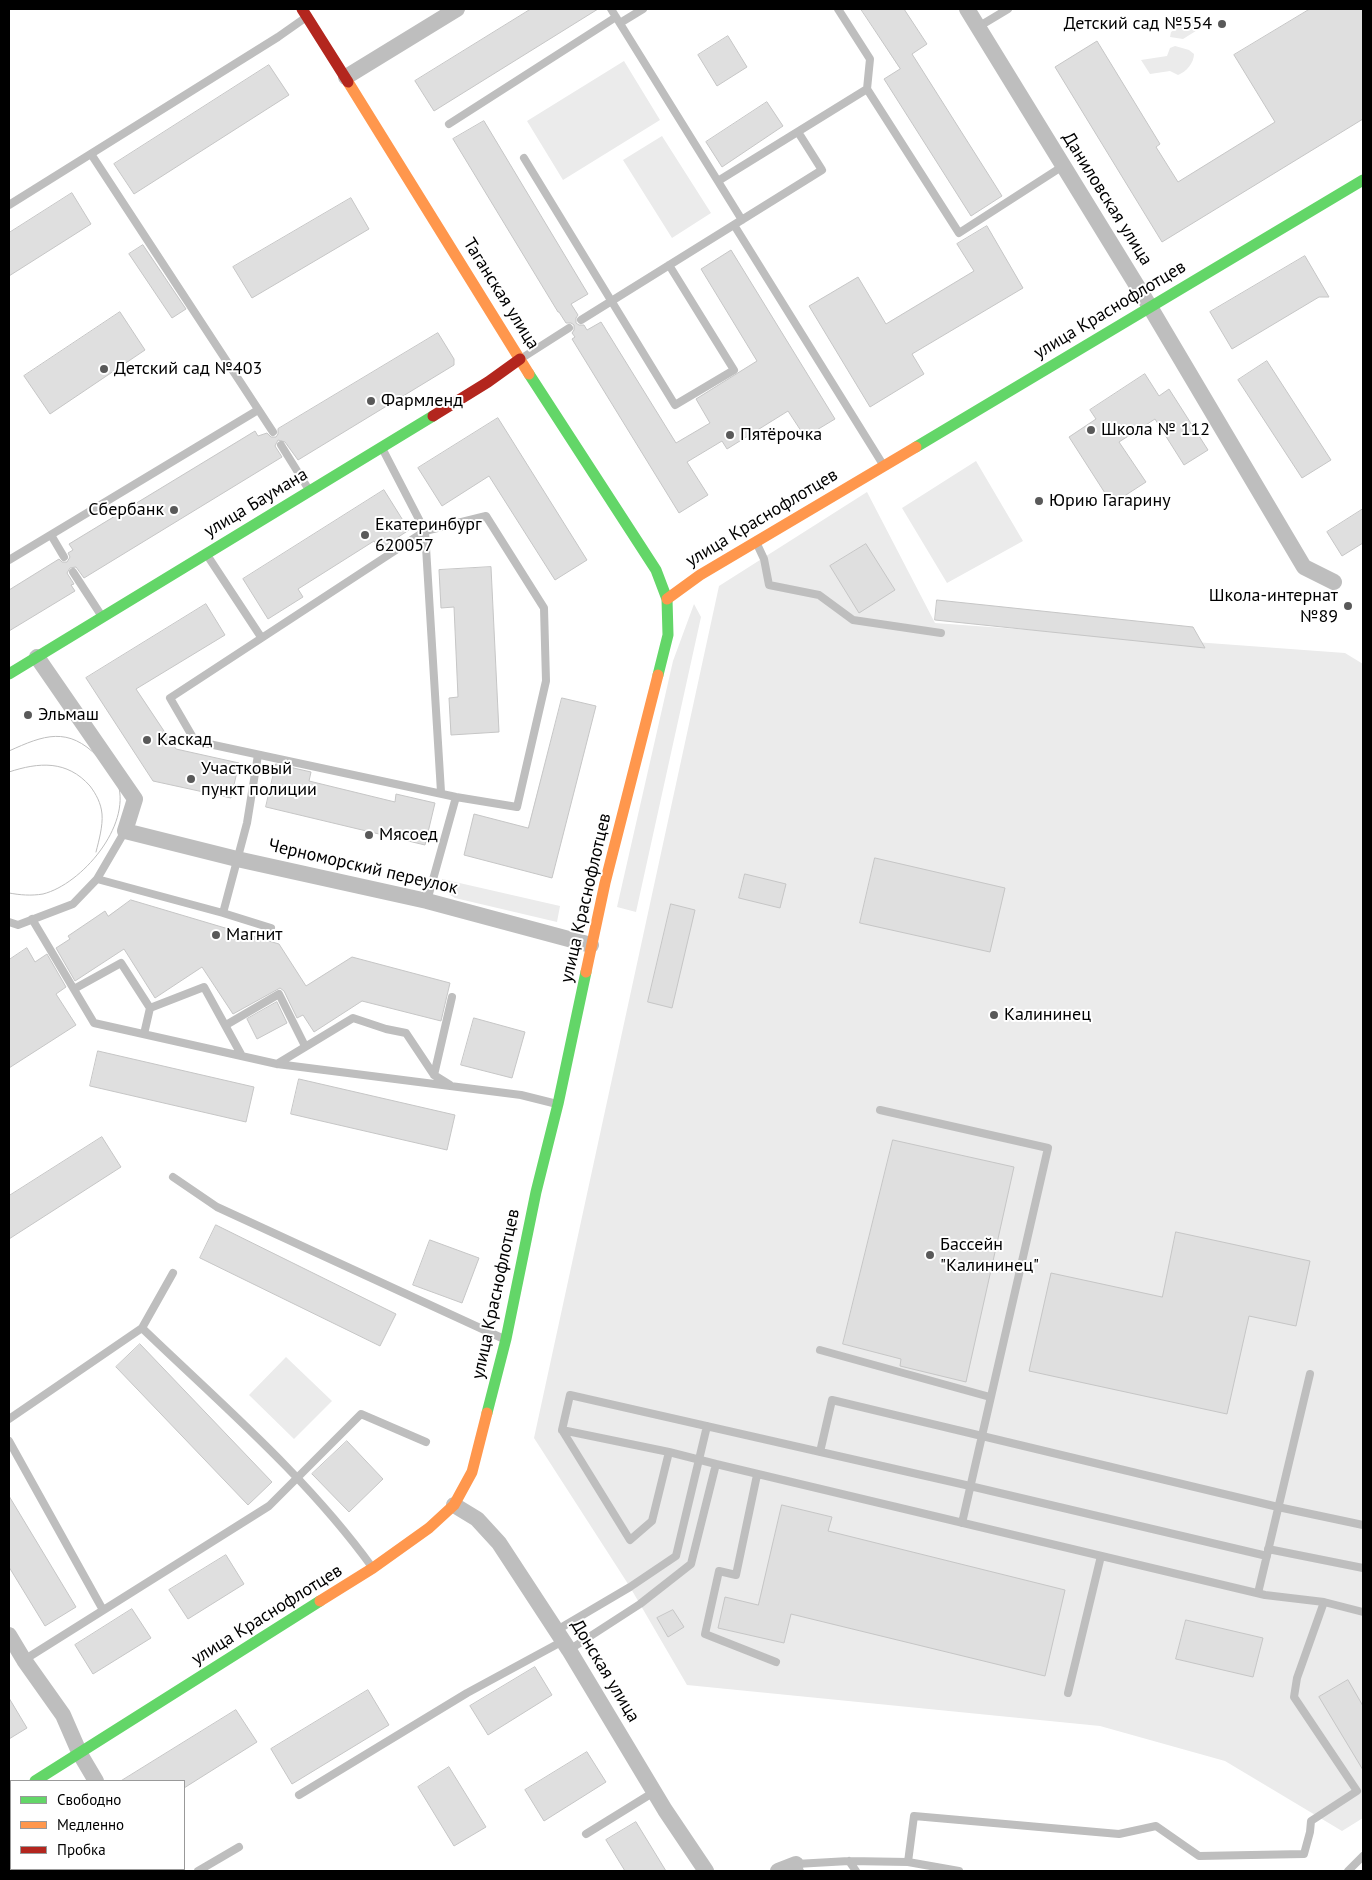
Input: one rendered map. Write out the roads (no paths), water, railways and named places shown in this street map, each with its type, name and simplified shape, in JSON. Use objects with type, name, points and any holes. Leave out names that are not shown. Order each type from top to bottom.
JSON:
[{"type":"main road","name":"Таганская улица","points":[[304,13],[346,77],[520,359],[656,570],[667,599]]},
{"type":"main road","name":"улица Краснофлотцев","points":[[37,1780],[373,1568],[428,1528],[454,1505],[472,1472],[506,1340],[536,1192],[558,1104],[591,945],[668,635],[667,599],[700,575],[1363,180]]},
{"type":"main road","name":"улица Баумана","points":[[9,674],[488,382],[520,359]]},
{"type":"street","points":[[346,77],[457,9]]},
{"type":"street","name":"Даниловская улица","points":[[966,9],[1150,307],[1304,567],[1334,582]]},
{"type":"street","points":[[37,658],[135,799],[125,831]]},
{"type":"street","name":"Черноморский переулок","points":[[125,831],[237,859],[427,901],[591,945]]},
{"type":"street","name":"Донская улица","points":[[454,1505],[477,1519],[499,1543],[563,1640],[654,1792],[706,1871]]},
{"type":"street","points":[[9,1635],[24,1660],[63,1715],[80,1754],[95,1780]]},
{"type":"street","points":[[778,1871],[798,1868]]},
{"type":"lane","points":[[611,9],[742,220]]},
{"type":"lane","points":[[449,124],[618,20],[643,9]]},
{"type":"lane","points":[[838,9],[870,59],[867,89],[959,232],[1063,166]]},
{"type":"lane","points":[[978,27],[1008,9]]},
{"type":"lane","points":[[9,205],[278,37],[304,13]]},
{"type":"lane","points":[[718,181],[867,89]]},
{"type":"lane","points":[[581,320],[822,170],[798,132]]},
{"type":"lane","points":[[91,154],[274,432]]},
{"type":"lane","points":[[524,158],[675,405],[734,370],[669,265]]},
{"type":"lane","points":[[734,225],[883,466]]},
{"type":"lane","points":[[520,359],[569,328]]},
{"type":"lane","points":[[9,560],[258,410]]},
{"type":"lane","points":[[281,444],[310,491]]},
{"type":"lane","points":[[381,446],[425,531],[441,792]]},
{"type":"lane","points":[[486,516],[544,608],[546,681],[517,808],[456,797],[441,792],[196,741],[170,698],[425,531],[486,516]]},
{"type":"lane","points":[[51,535],[64,557]]},
{"type":"lane","points":[[756,542],[764,559],[769,585],[819,595],[853,620],[942,633]]},
{"type":"lane","points":[[206,554],[261,637]]},
{"type":"lane","points":[[73,572],[103,617]]},
{"type":"lane","points":[[223,913],[247,824],[258,755]]},
{"type":"lane","points":[[427,901],[456,797]]},
{"type":"lane","points":[[9,931],[18,925],[73,904],[97,879],[125,831]]},
{"type":"lane","points":[[97,879],[271,928]]},
{"type":"lane","points":[[32,920],[94,1022],[277,1064],[521,1095],[558,1104]]},
{"type":"lane","points":[[9,922],[18,925]]},
{"type":"lane","points":[[74,989],[121,963],[150,1008],[144,1034]]},
{"type":"lane","points":[[150,1008],[204,987],[242,1056]]},
{"type":"lane","points":[[226,1025],[279,994],[305,1046]]},
{"type":"lane","points":[[434,1075],[452,997]]},
{"type":"lane","points":[[277,1064],[353,1018],[386,1029],[406,1033],[434,1075],[452,1087]]},
{"type":"lane","points":[[880,1110],[1048,1148],[962,1523]]},
{"type":"lane","points":[[173,1178],[217,1207],[506,1340]]},
{"type":"lane","points":[[9,1419],[142,1328],[173,1273]]},
{"type":"lane","points":[[142,1328],[298,1477],[351,1538],[373,1568]]},
{"type":"lane","points":[[820,1350],[990,1397]]},
{"type":"lane","points":[[1258,1593],[1310,1374]]},
{"type":"lane","points":[[669,1452],[652,1521],[630,1540],[562,1430],[570,1395],[1268,1553],[1363,1568]]},
{"type":"lane","points":[[820,1452],[832,1400],[1278,1507],[1363,1525]]},
{"type":"lane","points":[[24,1660],[269,1506],[361,1414],[426,1442]]},
{"type":"lane","points":[[563,1640],[630,1587],[676,1556],[707,1426]]},
{"type":"lane","points":[[562,1430],[669,1452],[757,1475],[1258,1593],[1324,1602],[1363,1612]]},
{"type":"lane","points":[[9,1441],[103,1610]]},
{"type":"lane","points":[[299,1795],[467,1693],[563,1640],[640,1604],[692,1564],[716,1464]]},
{"type":"lane","points":[[757,1475],[736,1575],[719,1571],[705,1634],[776,1662]]},
{"type":"lane","points":[[1068,1693],[1101,1556]]},
{"type":"lane","points":[[908,1862],[914,1816],[1119,1834],[1156,1826],[1199,1856],[1304,1854],[1311,1821],[1357,1791],[1294,1697],[1297,1678],[1324,1602]]},
{"type":"lane","points":[[586,1834],[654,1792]]},
{"type":"lane","points":[[198,1871],[239,1846]]},
{"type":"lane","points":[[1348,1871],[1363,1856]]},
{"type":"lane","points":[[849,1861],[856,1871]]},
{"type":"lane","points":[[798,1868],[849,1861],[908,1862],[959,1871]]},
{"type":"tram line","points":[[9,751],[33,741],[55,736],[66,737],[76,741],[87,747],[112,773],[117,780],[120,800],[117,818],[110,835],[100,851],[73,879],[43,894],[9,893]]},
{"type":"tram line","points":[[9,772],[31,766],[52,766],[72,771],[90,786],[99,802],[102,819],[96,852]]},
{"type":"place","name":"Детский сад №554","points":[[1222,24]]},
{"type":"place","name":"Детский сад №403","points":[[104,369]]},
{"type":"place","name":"Фармленд","points":[[371,401]]},
{"type":"place","name":"Школа № 112","points":[[1091,430]]},
{"type":"place","name":"Пятёрочка","points":[[730,435]]},
{"type":"place","name":"Юрию Гагарину","points":[[1039,501]]},
{"type":"place","name":"Сбербанк","points":[[174,510]]},
{"type":"place","name":"Екатеринбург 620057","points":[[365,535]]},
{"type":"place","name":"Школа-интернат №89","points":[[1348,606]]},
{"type":"place","name":"Эльмаш","points":[[28,715]]},
{"type":"place","name":"Каскад","points":[[147,740]]},
{"type":"place","name":"Участковый пункт полиции","points":[[191,779]]},
{"type":"place","name":"Мясоед","points":[[369,835]]},
{"type":"place","name":"Магнит","points":[[216,935]]},
{"type":"place","name":"Калининец","points":[[994,1015]]},
{"type":"place","name":"Бассейн \"Калининец\"","points":[[930,1255]]}]
